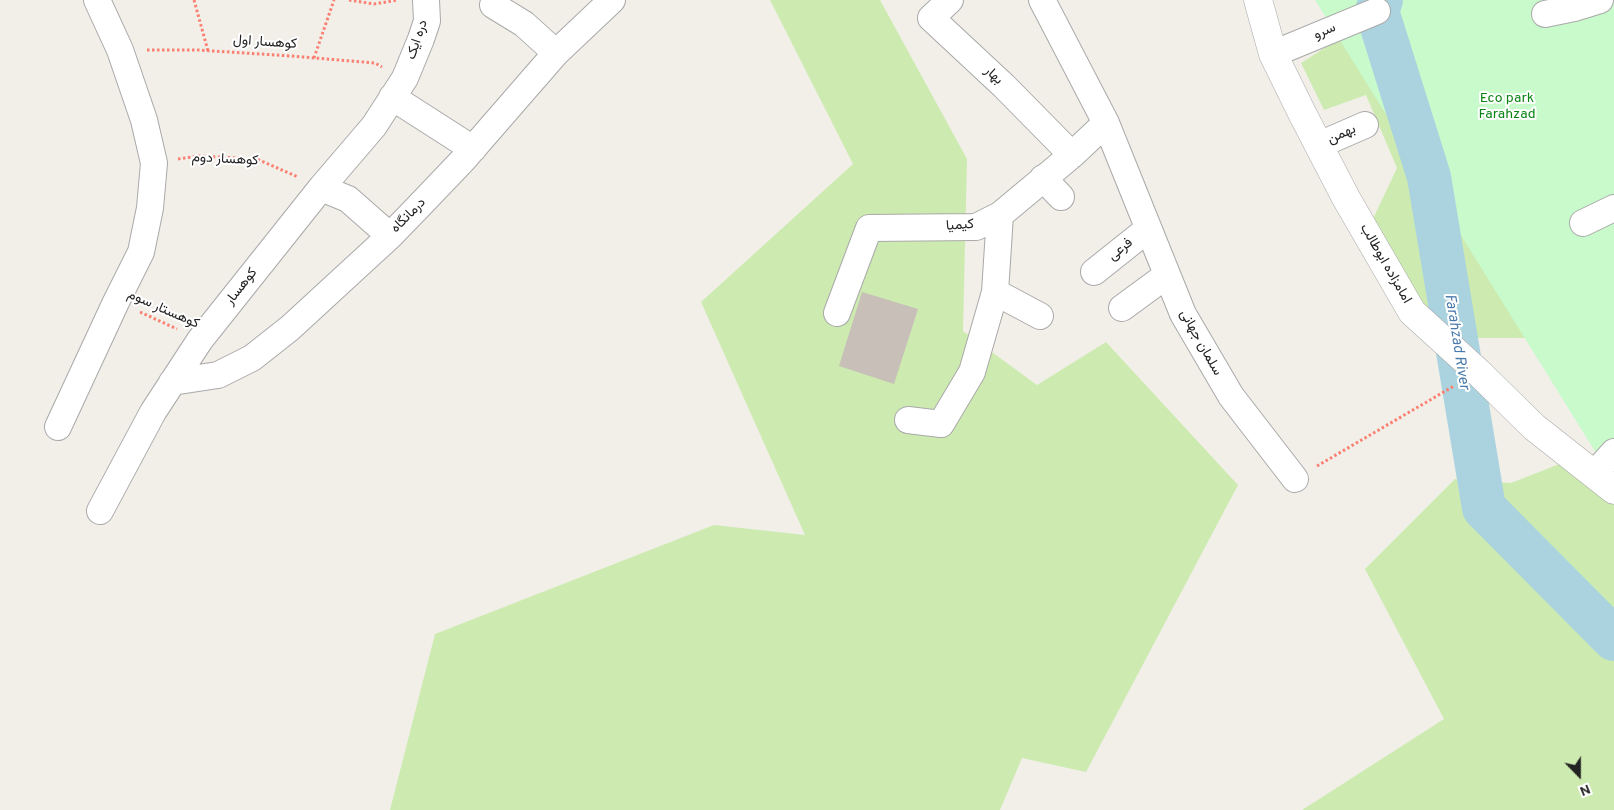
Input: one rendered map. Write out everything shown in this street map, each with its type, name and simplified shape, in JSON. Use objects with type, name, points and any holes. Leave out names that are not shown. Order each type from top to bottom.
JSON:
[{"type":"street","points":[[58,426],[141,252],[150,208],[154,163],[144,120],[120,50],[97,0]]},
{"type":"street","name":"دره ایک","points":[[399,88],[422,39],[427,21],[426,0]]},
{"type":"street","name":"درمانگاه","points":[[172,382],[218,375],[252,358],[290,328],[390,236],[473,149],[556,53],[612,0]]},
{"type":"street","name":"بهار","points":[[950,0],[931,18],[1004,86],[1072,155]]},
{"type":"street","name":"سلمان جهانی","points":[[1042,0],[1106,123],[1183,314],[1230,396],[1295,479]]},
{"type":"street","name":"امامزاده ابوطالب","points":[[1258,0],[1273,54],[1351,206],[1412,312],[1478,372],[1534,427],[1604,482]]},
{"type":"street","points":[[1545,14],[1600,0]]},
{"type":"street","points":[[494,5],[524,24],[556,53]]},
{"type":"street","name":"سرو","points":[[1273,54],[1377,11]]},
{"type":"street","points":[[399,88],[473,149]]},
{"type":"street","name":"کوهسار","points":[[100,511],[153,412],[200,340],[321,188],[374,126],[399,88]]},
{"type":"street","name":"کیمیا","points":[[837,313],[869,228],[976,226],[1052,187],[1072,155],[1106,123]]},
{"type":"street","name":"بهمن","points":[[1319,145],[1365,125]]},
{"type":"street","points":[[321,188],[348,199],[390,236]]},
{"type":"street","points":[[1583,223],[1614,208]]},
{"type":"street","points":[[908,420],[941,424],[972,372],[995,292],[1000,215]]},
{"type":"street","name":"فرعی","points":[[1094,272],[1148,228]]},
{"type":"street","points":[[1122,308],[1167,275]]},
{"type":"street","points":[[995,292],[1040,316]]},
{"type":"street","points":[[1604,482],[1614,452]]},
{"type":"path","points":[[194,0],[208,51]]},
{"type":"path","points":[[314,58],[334,0]]},
{"type":"path","points":[[349,0],[374,4],[398,0]]},
{"type":"path","name":"کوهسار اول","points":[[120,50],[208,51],[375,63],[399,88]]},
{"type":"path","name":"کوهسار دوم","points":[[154,163],[198,156],[257,159],[321,188]]},
{"type":"path","name":"کوهستار سوم","points":[[116,302],[200,340]]},
{"type":"path","points":[[1295,479],[1478,372]]},
{"type":"green space","points":[[770,0],[880,0],[967,159],[963,331],[1037,385],[1106,342],[1238,485],[1086,772],[1022,758],[1000,810],[390,810],[435,634],[714,525],[805,535],[701,302],[853,164]]},
{"type":"green space","name":"Eco park Farahzad","points":[[1315,0],[1614,0],[1614,482]]},
{"type":"green space","name":"Eco park Farahzad","points":[[1614,13],[1525,338],[1471,338],[1415,298],[1371,223],[1397,168],[1366,95],[1324,110],[1301,63],[1348,33]]},
{"type":"green space","points":[[1562,463],[1614,501],[1614,810],[1302,810],[1444,719],[1365,569],[1455,479],[1511,483]]},
{"type":"building","points":[[862,292],[918,309],[894,384],[839,366]]},
{"type":"waterway","name":"Farahzad River","points":[[1381,0],[1377,11],[1429,177],[1484,508],[1614,639]]}]
